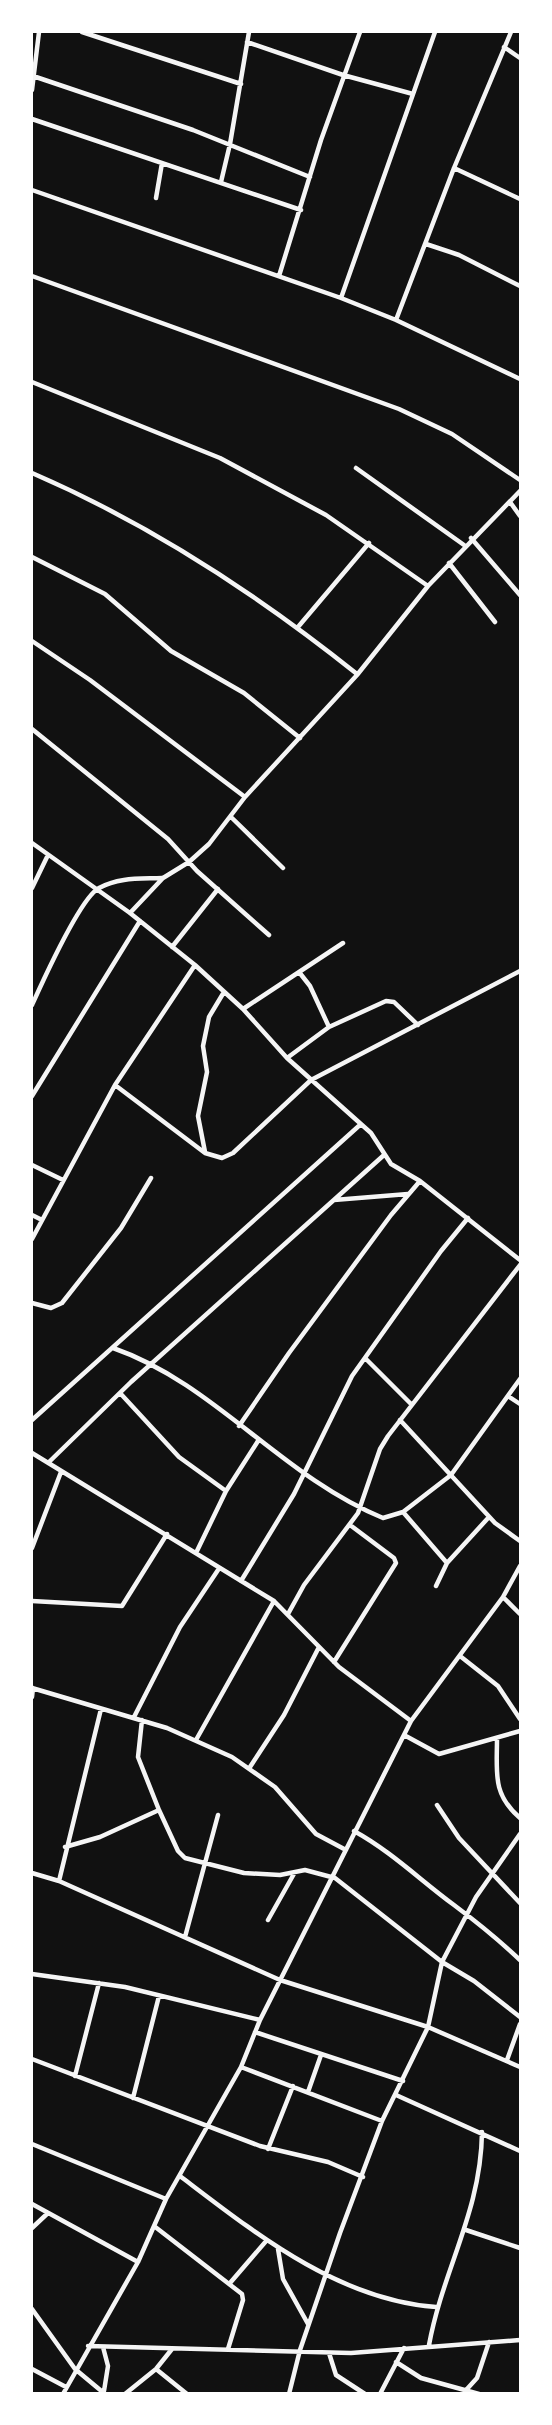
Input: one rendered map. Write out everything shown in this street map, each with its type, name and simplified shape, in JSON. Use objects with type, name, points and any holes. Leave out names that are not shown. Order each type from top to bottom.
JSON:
[{"type":"street","points":[[32,90],[39,32]]},
{"type":"street","points":[[82,32],[241,84]]},
{"type":"street","points":[[220,182],[230,144],[248,32]]},
{"type":"street","points":[[279,276],[343,75],[360,32]]},
{"type":"street","points":[[341,298],[435,32]]},
{"type":"street","points":[[396,320],[454,168],[511,32]]},
{"type":"street","points":[[247,42],[343,75],[413,94]]},
{"type":"street","points":[[504,47],[520,58]]},
{"type":"street","points":[[33,76],[230,144],[310,177]]},
{"type":"street","points":[[32,119],[301,210]]},
{"type":"street","points":[[156,198],[162,163]]},
{"type":"street","points":[[454,168],[520,200]]},
{"type":"street","points":[[32,190],[341,298],[396,320],[520,379]]},
{"type":"street","points":[[426,244],[459,255],[520,286]]},
{"type":"street","points":[[32,276],[399,409],[452,434],[520,480]]},
{"type":"street","points":[[32,382],[203,450],[326,515],[428,586]]},
{"type":"street","points":[[356,468],[464,545]]},
{"type":"street","points":[[32,473],[167,540],[298,627],[357,675]]},
{"type":"street","points":[[130,913],[163,877],[189,862],[231,817],[245,797],[357,675],[464,545],[520,491]]},
{"type":"street","points":[[510,502],[520,516]]},
{"type":"street","points":[[471,538],[520,595]]},
{"type":"street","points":[[298,627],[369,543]]},
{"type":"street","points":[[32,557],[105,594],[171,651],[244,693],[300,738]]},
{"type":"street","points":[[449,563],[495,622]]},
{"type":"street","points":[[32,641],[90,680],[245,797]]},
{"type":"street","points":[[32,729],[143,818],[270,935]]},
{"type":"street","points":[[231,817],[283,868]]},
{"type":"street","points":[[32,842],[47,857],[130,913],[195,965],[243,1009],[287,1058],[361,1124],[398,1170],[420,1181],[520,1260]]},
{"type":"street","points":[[32,888],[47,857]]},
{"type":"street","points":[[32,1005],[61,945],[95,890],[121,880],[163,877]]},
{"type":"street","points":[[172,947],[218,889]]},
{"type":"street","points":[[32,1096],[140,921]]},
{"type":"street","points":[[243,1009],[343,943]]},
{"type":"street","points":[[32,1239],[115,1085],[195,965]]},
{"type":"street","points":[[115,1085],[205,1153],[222,1158],[233,1153],[311,1080],[520,971]]},
{"type":"street","points":[[299,972],[310,986],[329,1027]]},
{"type":"street","points":[[205,1153],[198,1116],[207,1072],[203,1046],[209,1017],[224,992]]},
{"type":"street","points":[[287,1058],[329,1027],[389,1001],[418,1026]]},
{"type":"street","points":[[32,1420],[361,1124]]},
{"type":"street","points":[[48,1463],[120,1393],[384,1155]]},
{"type":"street","points":[[32,1165],[63,1180]]},
{"type":"street","points":[[32,1303],[51,1308],[62,1303],[129,1217],[151,1178]]},
{"type":"street","points":[[239,1426],[289,1353],[420,1181]]},
{"type":"street","points":[[333,1200],[408,1194]]},
{"type":"street","points":[[32,1216],[42,1220]]},
{"type":"street","points":[[242,1581],[304,1476],[344,1390],[441,1251],[468,1218]]},
{"type":"street","points":[[288,1615],[309,1578],[359,1508],[380,1449],[411,1404],[520,1265]]},
{"type":"street","points":[[113,1348],[153,1363],[304,1476],[359,1508],[383,1518],[403,1512],[452,1475],[520,1379]]},
{"type":"street","points":[[366,1359],[411,1404]]},
{"type":"street","points":[[120,1393],[171,1450],[226,1491]]},
{"type":"street","points":[[508,1396],[520,1404]]},
{"type":"street","points":[[400,1420],[489,1517],[520,1542]]},
{"type":"street","points":[[196,1553],[226,1491],[258,1441]]},
{"type":"street","points":[[32,1453],[167,1534],[218,1570],[274,1601],[334,1662],[411,1721]]},
{"type":"street","points":[[32,1548],[61,1472]]},
{"type":"street","points":[[403,1512],[447,1563]]},
{"type":"street","points":[[436,1586],[447,1563],[489,1517]]},
{"type":"street","points":[[334,1662],[396,1563],[394,1558],[349,1525]]},
{"type":"street","points":[[32,1601],[122,1606],[167,1534]]},
{"type":"street","points":[[63,2393],[138,2262],[166,2199],[241,2067],[260,2020],[411,1721],[503,1597],[520,1566]]},
{"type":"street","points":[[134,1717],[180,1627],[218,1570]]},
{"type":"street","points":[[503,1597],[520,1614]]},
{"type":"street","points":[[196,1740],[274,1601]]},
{"type":"street","points":[[250,1767],[284,1715],[319,1647]]},
{"type":"street","points":[[460,1656],[498,1686],[520,1720]]},
{"type":"street","points":[[32,1697],[32,1688],[134,1717],[196,1740],[250,1767],[284,1796],[309,1828],[346,1850]]},
{"type":"street","points":[[59,1881],[65,1847],[101,1708]]},
{"type":"street","points":[[142,1720],[138,1757],[178,1851],[185,1858],[204,1865],[264,1876],[313,1871],[334,1878],[442,1962],[474,1981],[520,2017]]},
{"type":"street","points":[[404,1735],[428,1751],[439,1754],[520,1731]]},
{"type":"street","points":[[497,1738],[501,1798],[520,1818]]},
{"type":"street","points":[[437,1805],[459,1838],[520,1903]]},
{"type":"street","points":[[65,1847],[100,1837],[159,1810]]},
{"type":"street","points":[[185,1937],[218,1815]]},
{"type":"street","points":[[354,1831],[393,1854],[467,1913],[520,1960]]},
{"type":"street","points":[[289,2393],[325,2273],[382,2121],[428,2026],[442,1962],[492,1871],[520,1834]]},
{"type":"street","points":[[268,1920],[295,1871]]},
{"type":"street","points":[[32,1873],[59,1881],[280,1980],[428,2026],[520,2067]]},
{"type":"street","points":[[32,1974],[99,1983],[260,2020]]},
{"type":"street","points":[[75,2076],[99,1983]]},
{"type":"street","points":[[133,2098],[159,1996]]},
{"type":"street","points":[[507,2060],[520,2024]]},
{"type":"street","points":[[255,2032],[403,2081]]},
{"type":"street","points":[[308,2092],[321,2055]]},
{"type":"street","points":[[32,2059],[268,2149],[328,2162],[363,2177]]},
{"type":"street","points":[[241,2067],[382,2121]]},
{"type":"street","points":[[268,2149],[293,2086]]},
{"type":"street","points":[[396,2095],[520,2151]]},
{"type":"street","points":[[429,2345],[436,2307],[476,2197],[482,2132]]},
{"type":"street","points":[[32,2144],[166,2199]]},
{"type":"street","points":[[180,2176],[278,2248],[325,2273],[393,2302],[436,2307]]},
{"type":"street","points":[[32,2204],[138,2262]]},
{"type":"street","points":[[32,2228],[48,2213]]},
{"type":"street","points":[[154,2226],[242,2294],[243,2300],[228,2349]]},
{"type":"street","points":[[466,2230],[520,2248]]},
{"type":"street","points":[[230,2283],[267,2240]]},
{"type":"street","points":[[278,2248],[283,2279],[309,2325]]},
{"type":"street","points":[[32,2309],[75,2370],[105,2392],[108,2366],[103,2347]]},
{"type":"street","points":[[88,2346],[300,2350],[329,2353],[520,2340]]},
{"type":"street","points":[[467,2389],[477,2378],[489,2342]]},
{"type":"street","points":[[380,2393],[405,2347]]},
{"type":"street","points":[[125,2393],[156,2369],[172,2348]]},
{"type":"street","points":[[329,2353],[336,2375],[365,2393]]},
{"type":"street","points":[[396,2362],[421,2378],[480,2393]]},
{"type":"street","points":[[32,2369],[66,2387]]},
{"type":"street","points":[[156,2369],[187,2393]]}]
